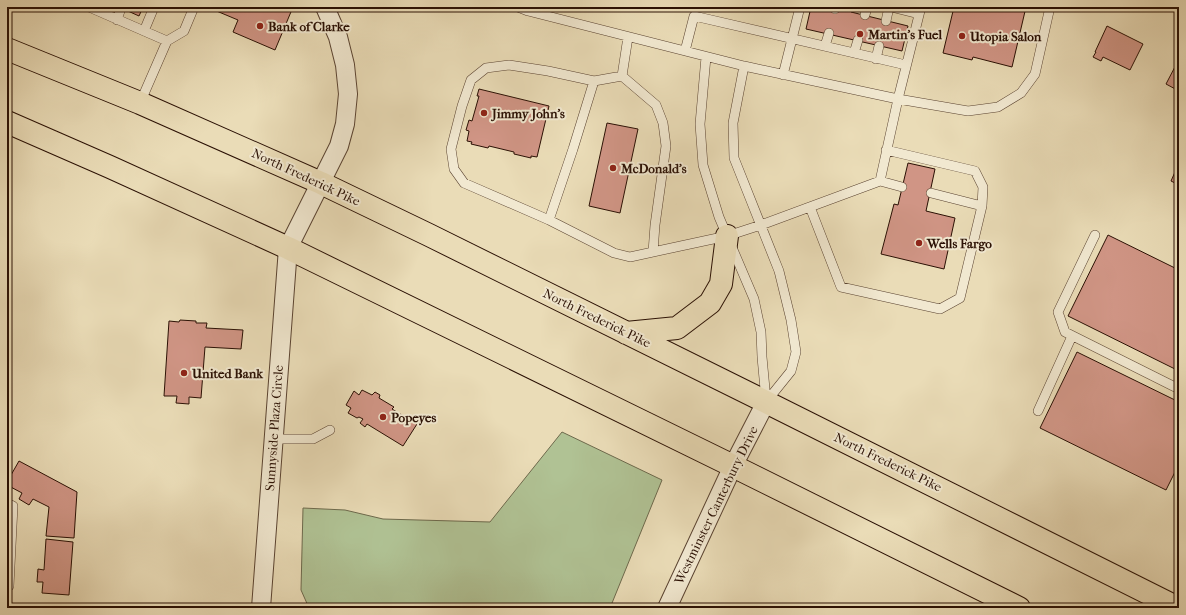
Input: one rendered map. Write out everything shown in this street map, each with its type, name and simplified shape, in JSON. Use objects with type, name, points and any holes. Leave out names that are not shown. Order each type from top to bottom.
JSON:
[{"type":"main road","name":"North Frederick Pike","points":[[7,49],[140,102],[321,183],[1178,606]]},
{"type":"main road","points":[[7,122],[288,248],[1019,608]]},
{"type":"main road","points":[[626,333],[677,328],[710,303],[721,284],[727,236]]},
{"type":"street","points":[[288,248],[339,146],[345,124],[348,94],[345,65],[338,37],[325,7]]},
{"type":"street","name":"Sunnyside Plaza Circle","points":[[261,608],[288,248]]},
{"type":"street","name":"Westminster Canterbury Drive","points":[[667,608],[733,466],[766,402]]},
{"type":"lane","points":[[144,31],[154,7]]},
{"type":"lane","points":[[140,102],[167,41],[184,31],[194,7]]},
{"type":"lane","points":[[518,7],[528,11],[628,37],[782,75],[898,99],[968,111],[998,107],[1021,93],[1035,74],[1050,7]]},
{"type":"lane","points":[[782,75],[800,7]]},
{"type":"lane","points":[[880,181],[886,150],[920,10],[890,7],[886,21]]},
{"type":"lane","points":[[95,8],[117,20],[167,41]]},
{"type":"lane","points":[[117,20],[121,8]]},
{"type":"lane","points":[[685,51],[694,16],[906,65]]},
{"type":"lane","points":[[825,46],[829,33]]},
{"type":"lane","points":[[622,76],[628,37]]},
{"type":"lane","points":[[854,54],[858,40]]},
{"type":"lane","points":[[876,58],[879,46]]},
{"type":"lane","points":[[706,57],[700,124],[703,165],[719,217],[754,299],[761,332],[766,402]]},
{"type":"lane","points":[[653,252],[655,225],[662,185],[666,146],[663,123],[656,105],[622,76],[594,80],[509,65],[486,68],[471,80],[462,106],[451,149],[454,169],[464,183],[549,220],[614,253],[630,257],[727,236],[880,181],[902,187]]},
{"type":"lane","points":[[744,66],[733,123],[734,158],[779,271],[791,320],[796,352],[791,371],[766,402]]},
{"type":"lane","points":[[549,220],[594,80]]},
{"type":"lane","points":[[810,207],[841,287],[940,309],[960,298],[982,206],[982,187],[975,171],[886,150]]},
{"type":"lane","points":[[931,193],[982,206]]},
{"type":"lane","points":[[1095,234],[1058,312],[1065,332],[1179,390]]},
{"type":"lane","points":[[1038,412],[1072,336]]},
{"type":"lane","points":[[273,438],[312,439],[330,430]]},
{"type":"lane","points":[[7,503],[14,506],[9,586]]},
{"type":"green space","points":[[562,432],[662,480],[610,608],[309,608],[301,590],[303,508],[345,510],[383,519],[490,522]]},
{"type":"building","points":[[119,7],[143,7],[139,16]]},
{"type":"building","name":"Bank of Clarke","points":[[207,7],[293,7],[275,50],[233,32],[238,20]]},
{"type":"building","points":[[811,7],[828,7],[845,11],[846,7],[852,7],[851,12],[908,26],[902,51],[806,29]]},
{"type":"building","points":[[954,7],[1026,7],[1012,67],[973,57],[972,60],[943,53]]},
{"type":"building","points":[[1107,26],[1143,44],[1130,70],[1103,57],[1101,61],[1093,57]]},
{"type":"building","points":[[1178,61],[1179,62],[1179,91],[1166,84]]},
{"type":"building","points":[[479,89],[549,106],[537,157],[531,156],[531,158],[489,146],[488,148],[471,144],[472,142],[467,141],[469,131],[466,130],[469,120],[472,121],[479,96],[477,96]]},
{"type":"building","name":"McDonald's","points":[[607,123],[638,129],[620,213],[589,206]]},
{"type":"building","points":[[908,163],[935,169],[926,211],[955,218],[944,269],[881,254],[894,204],[898,205]]},
{"type":"building","points":[[1179,163],[1179,185],[1171,181]]},
{"type":"building","points":[[1108,235],[1179,270],[1179,371],[1068,316]]},
{"type":"building","name":"United Bank","points":[[180,320],[196,321],[196,323],[207,323],[206,328],[243,330],[241,349],[205,347],[201,398],[189,397],[189,404],[176,403],[177,396],[164,396],[169,321],[179,322]]},
{"type":"building","points":[[1077,352],[1179,402],[1179,464],[1166,490],[1040,428]]},
{"type":"building","name":"Popeyes","points":[[362,390],[372,395],[375,392],[380,395],[379,398],[394,407],[392,409],[417,424],[403,446],[367,424],[365,427],[360,423],[363,419],[359,417],[357,418],[348,413],[351,408],[346,405],[354,391],[359,395]]},
{"type":"building","points":[[19,461],[77,492],[74,538],[46,536],[49,507],[33,499],[29,505],[19,499],[22,493],[7,485],[7,482]]},
{"type":"building","points":[[46,539],[73,542],[69,595],[42,593],[43,582],[37,582],[38,569],[44,570]]},
{"type":"place","name":"Bank of Clarke","points":[[260,26]]},
{"type":"place","name":"Martin's Fuel","points":[[860,34]]},
{"type":"place","name":"Utopia Salon","points":[[962,36]]},
{"type":"place","name":"Jimmy John's","points":[[484,113]]},
{"type":"place","name":"McDonald's","points":[[613,168]]},
{"type":"place","name":"Wells Fargo","points":[[919,243]]},
{"type":"place","name":"United Bank","points":[[184,373]]},
{"type":"place","name":"Popeyes","points":[[383,417]]}]
